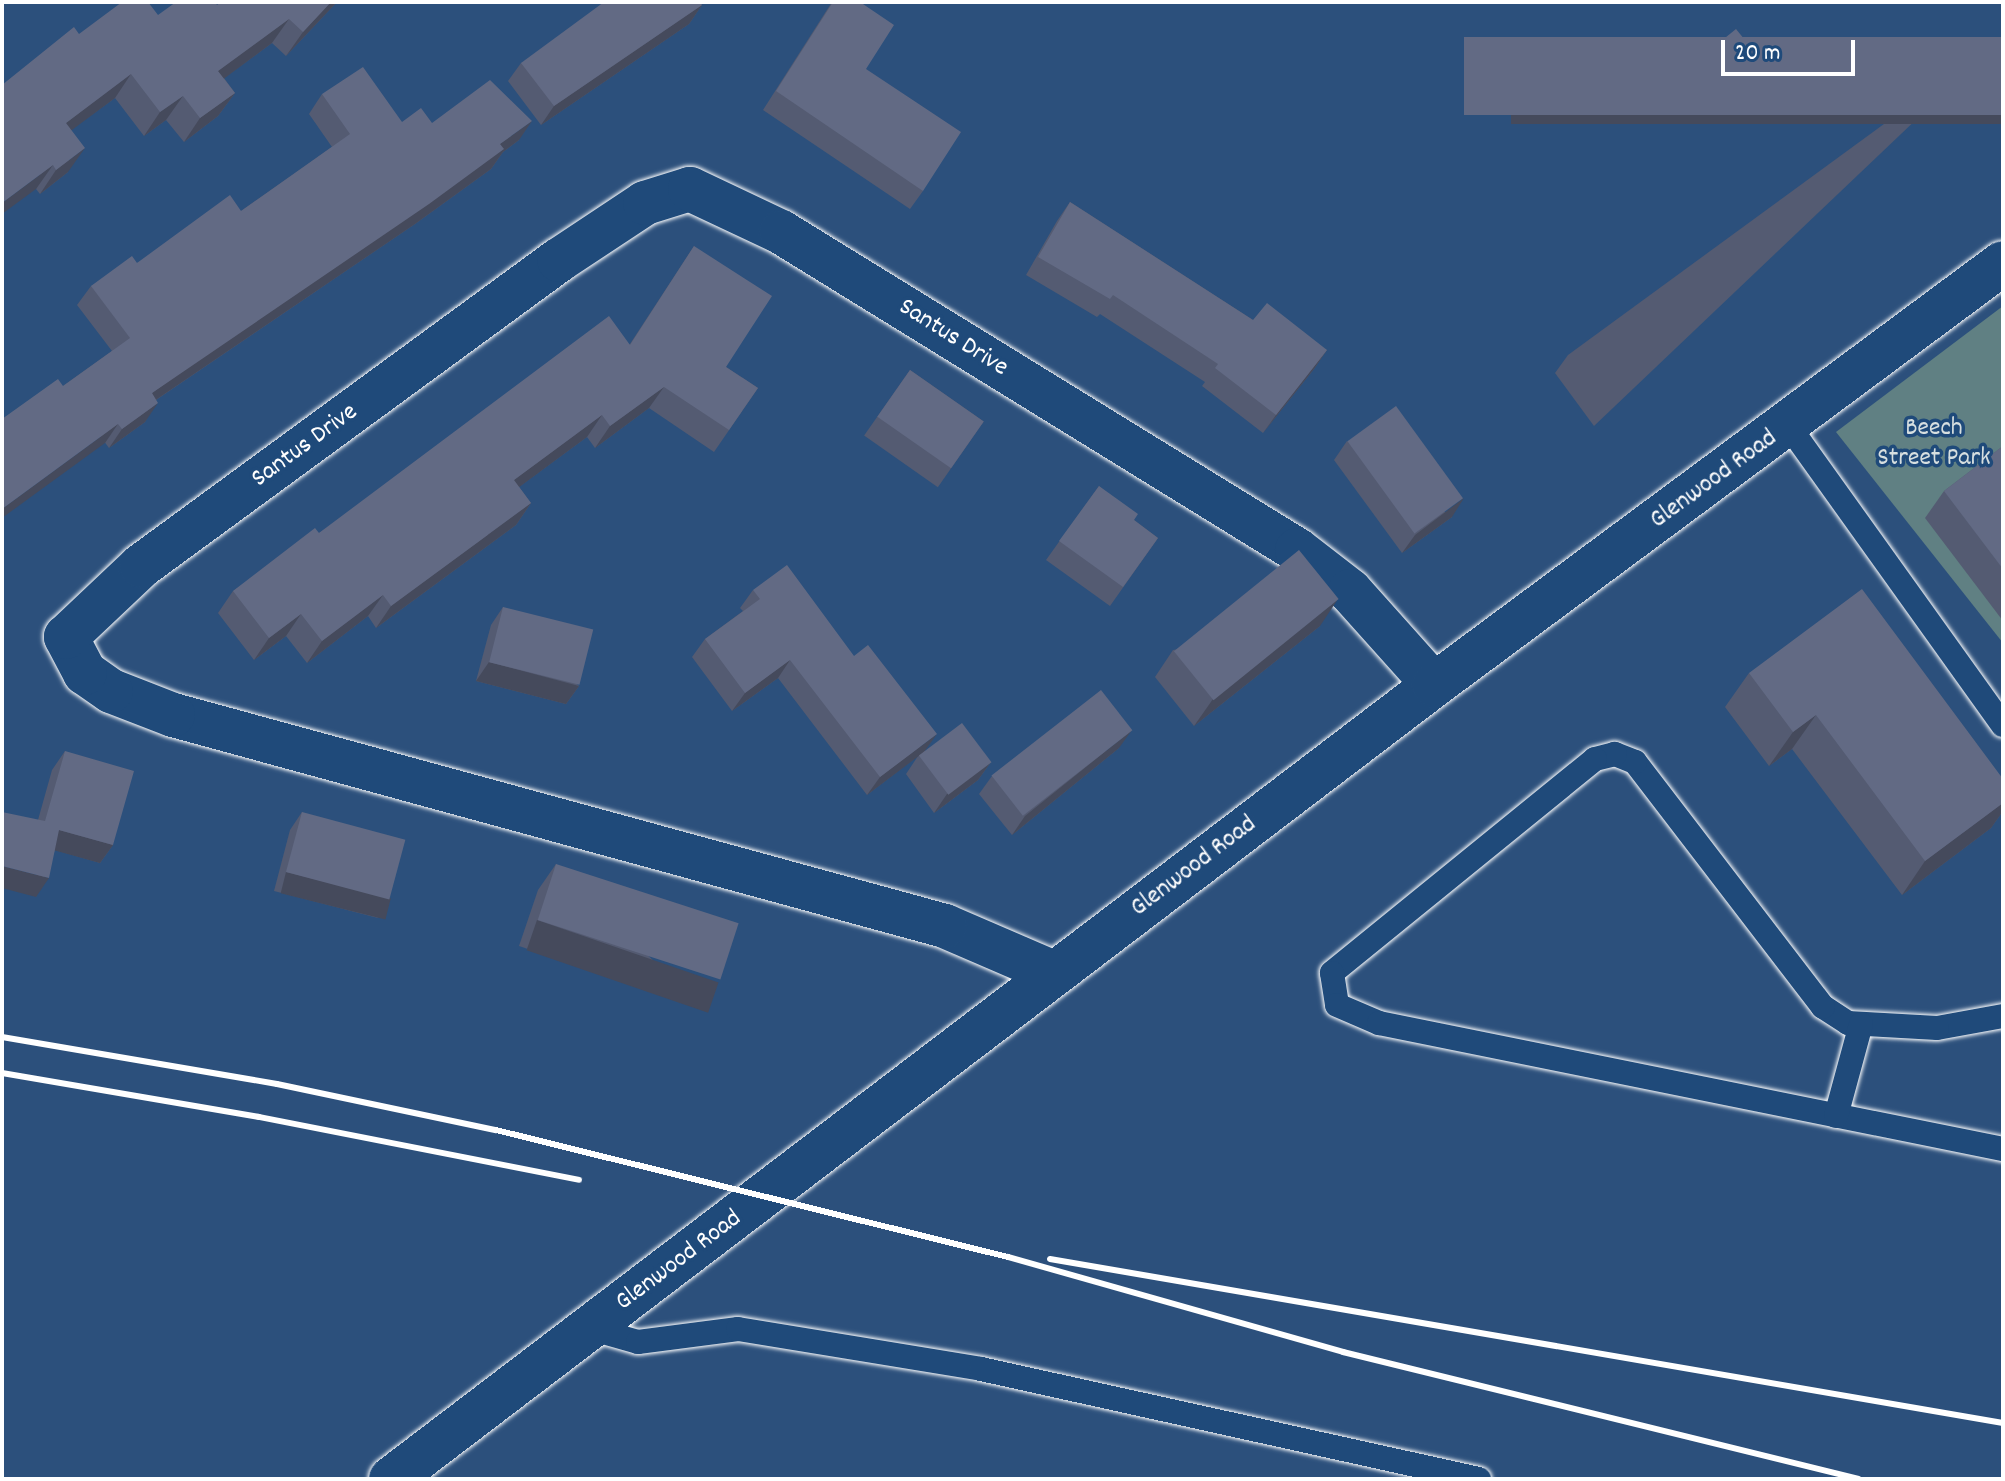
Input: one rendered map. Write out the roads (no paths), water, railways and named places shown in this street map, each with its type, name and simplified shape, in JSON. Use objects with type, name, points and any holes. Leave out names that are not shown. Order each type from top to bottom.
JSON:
[{"type":"street","name":"Santus Drive","points":[[1054,973],[945,926],[173,715],[111,691],[85,673],[66,637],[141,566],[559,260],[645,203],[690,189],[781,232],[1297,550],[1350,591],[1434,685]]},
{"type":"street","name":"Glenwood Road","points":[[391,1479],[1434,685],[2003,263]]},
{"type":"lane","points":[[1788,425],[2003,725]]},
{"type":"lane","points":[[2003,1016],[1937,1028],[1848,1023],[1823,1007],[1635,762],[1615,754],[1595,759],[1332,973],[1337,1005],[1379,1023],[2003,1149]]},
{"type":"lane","points":[[1836,1116],[1861,1024]]},
{"type":"lane","points":[[589,1328],[638,1342],[738,1329],[966,1366],[1479,1479]]},
{"type":"railway","points":[[2,1037],[277,1084],[496,1130],[1008,1257],[1343,1352],[1859,1479]]},
{"type":"railway","points":[[2,1073],[259,1117],[579,1180]]},
{"type":"railway","points":[[1050,1259],[2003,1423]]},
{"type":"park label","name":"Beech Street Park","points":[[1934,444]]}]
